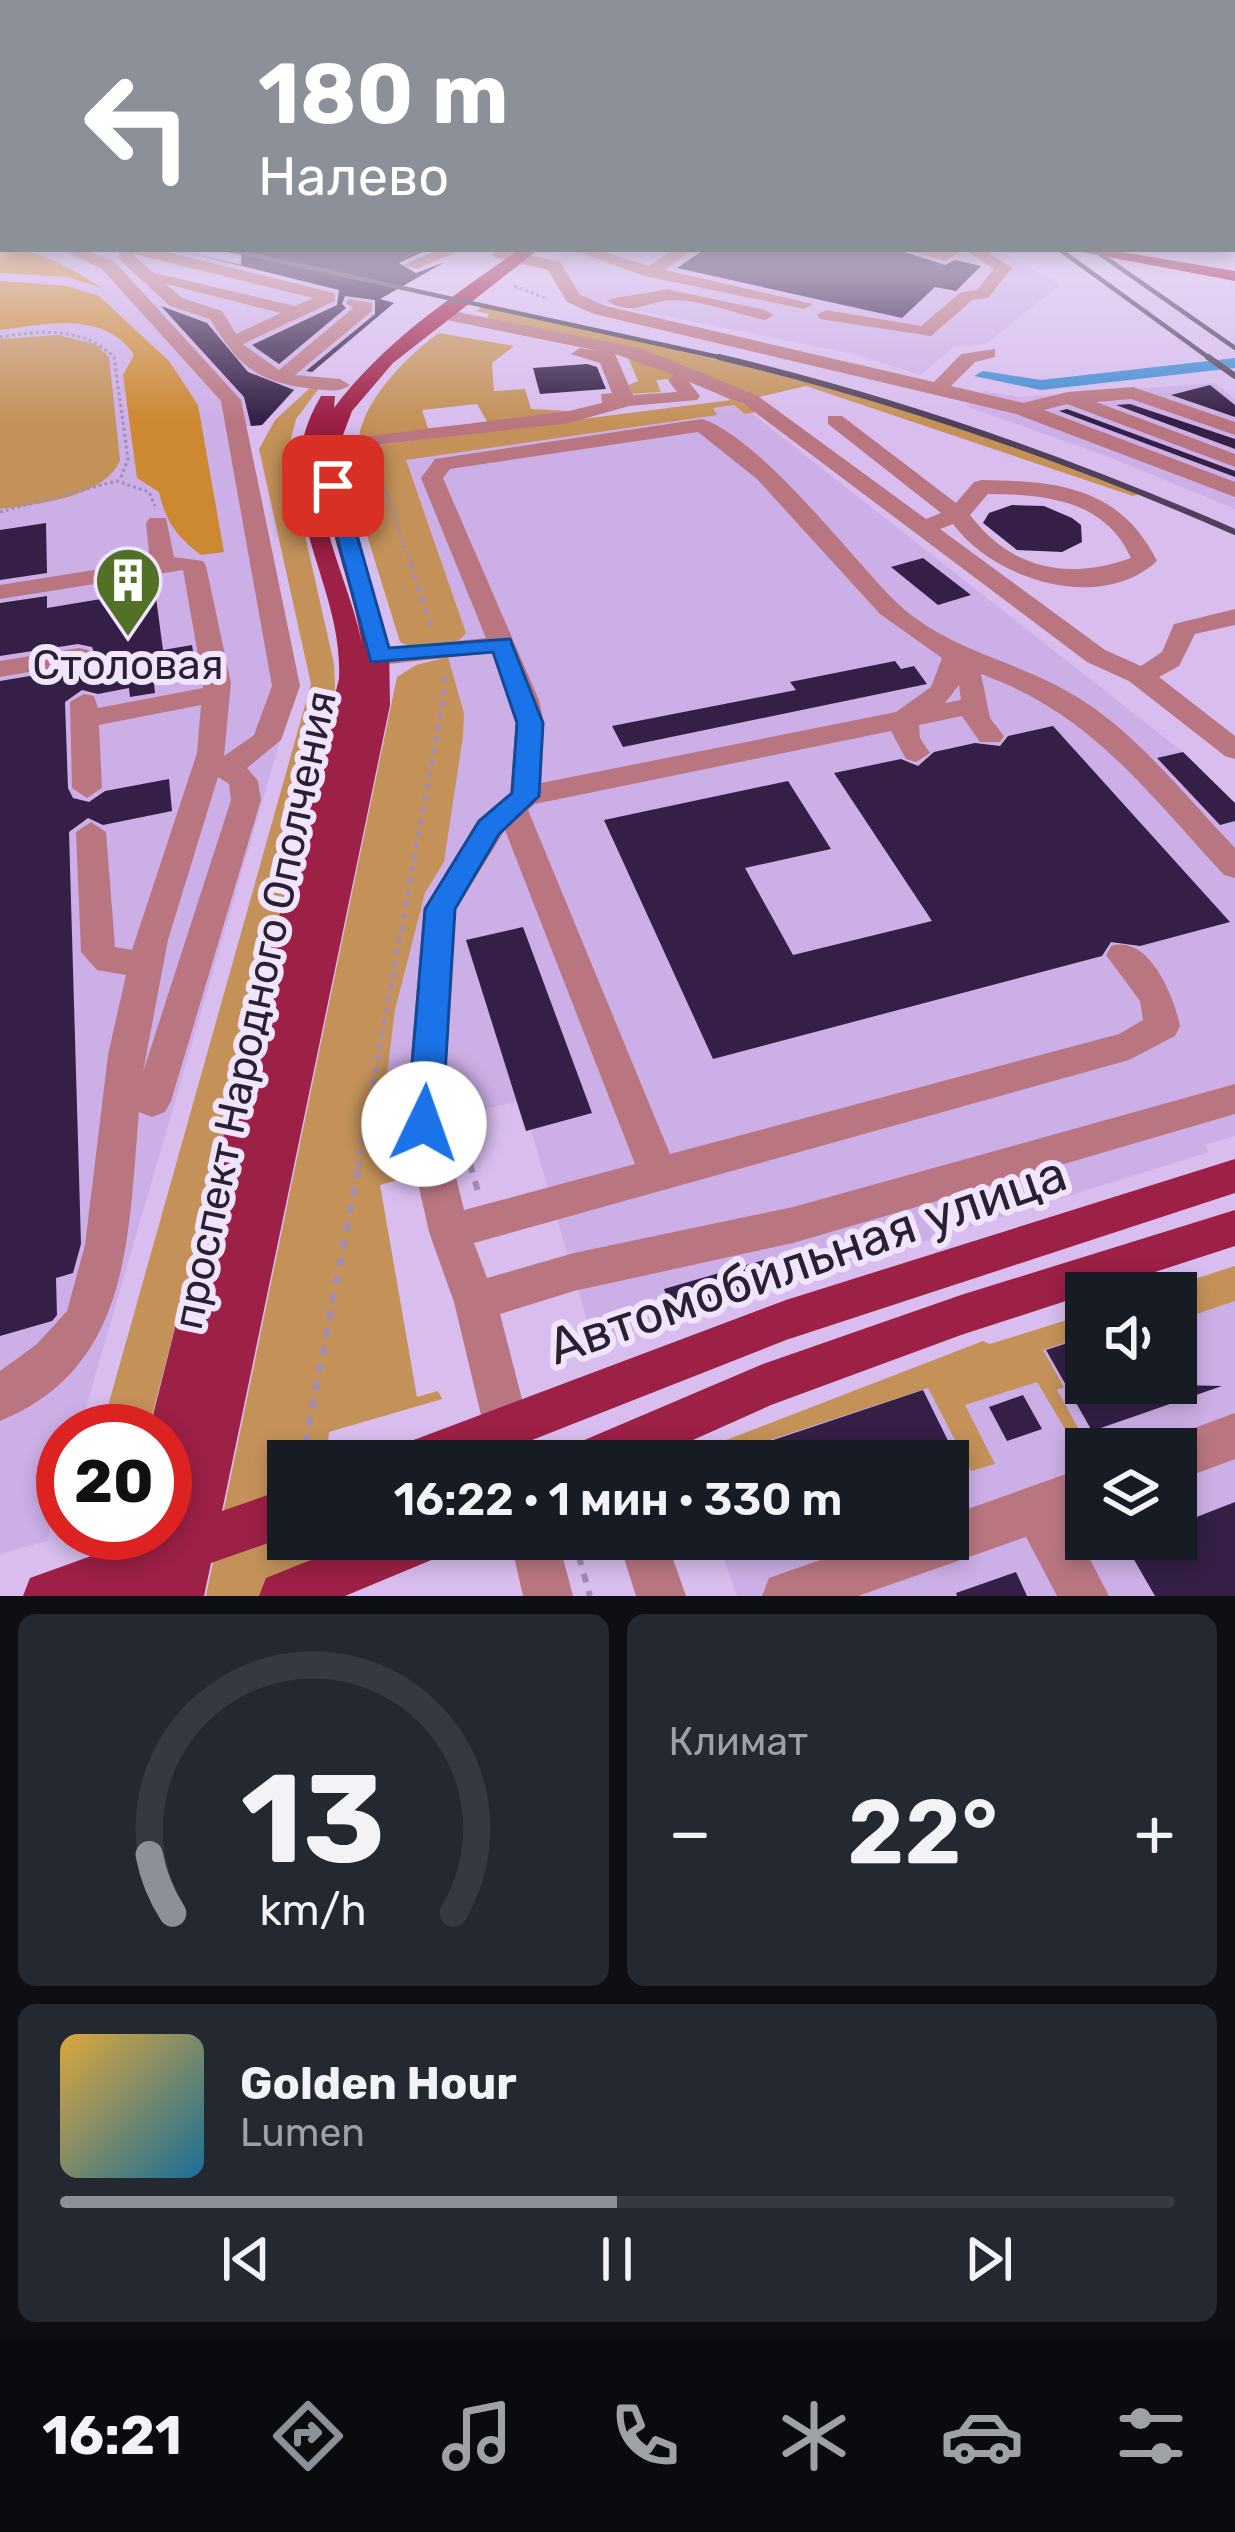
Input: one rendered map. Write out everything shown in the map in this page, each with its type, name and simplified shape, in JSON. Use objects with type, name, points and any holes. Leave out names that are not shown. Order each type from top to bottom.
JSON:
[{"type":"main road","name":"проспект Народного Ополчения","points":[[179,1404],[348,707],[352,659],[308,477],[316,424],[340,385],[388,336],[487,270]]},
{"type":"main road","points":[[345,446],[334,429],[354,393],[493,270]]},
{"type":"main road","name":"проспект Народного Ополчения","points":[[157,1570],[376,706],[379,657],[333,486],[345,446]]},
{"type":"main road","name":"Автомобильная улица","points":[[474,1440],[786,1320],[1235,1176]]},
{"type":"main road","points":[[640,1440],[763,1386],[961,1315],[1235,1228]]},
{"type":"main road","points":[[48,1596],[267,1519]]},
{"type":"main road","points":[[284,1596],[372,1560]]},
{"type":"street","points":[[113,270],[231,400],[286,686],[267,740],[217,767]]},
{"type":"street","points":[[143,270],[176,302],[216,315],[256,370],[282,382],[340,385]]},
{"type":"street","points":[[220,270],[329,297],[303,321],[238,350]]},
{"type":"street","points":[[557,270],[573,298],[600,310],[759,322],[804,304],[617,270]]},
{"type":"street","points":[[638,270],[659,283],[938,388],[1023,410],[1235,490]]},
{"type":"street","points":[[652,276],[659,270]]},
{"type":"street","points":[[826,315],[925,332],[967,296],[982,294],[1002,270]]},
{"type":"street","points":[[147,274],[303,321],[340,327]]},
{"type":"street","points":[[600,310],[621,298],[759,322]]},
{"type":"street","points":[[282,382],[366,307],[355,304]]},
{"type":"street","points":[[345,446],[568,417],[621,404],[624,397],[608,358],[434,321]]},
{"type":"street","points":[[434,321],[636,353],[752,400],[1096,656],[1139,675],[1235,750]]},
{"type":"street","points":[[238,350],[281,339]]},
{"type":"street","points":[[938,388],[968,358],[988,353]]},
{"type":"street","points":[[536,402],[690,396],[678,380]]},
{"type":"street","points":[[1190,389],[1235,427]]},
{"type":"street","points":[[1023,410],[1068,398],[1133,393],[1235,427]]},
{"type":"street","points":[[1068,398],[1235,461]]},
{"type":"street","points":[[835,420],[958,515],[969,533],[1033,571],[1088,580],[1145,561],[1136,535],[1086,499],[1039,486],[982,487],[958,515],[922,528]]},
{"type":"street","points":[[658,1174],[519,802],[530,723],[432,480],[443,464],[702,425],[765,474],[889,609],[956,656],[1067,702],[1096,723],[1235,867]]},
{"type":"street","points":[[158,523],[163,566]]},
{"type":"street","points":[[0,592],[182,563],[194,566],[217,694],[217,767],[146,964],[126,1054],[106,1245],[86,1322],[52,1359],[0,1399]]},
{"type":"street","points":[[1139,675],[1166,667],[1178,650],[1183,629],[1235,617]]},
{"type":"street","points":[[379,657],[502,644]]},
{"type":"street","points":[[0,669],[79,656]]},
{"type":"street","points":[[956,656],[972,680],[976,719],[990,736]]},
{"type":"street","points":[[905,719],[943,691],[956,656]]},
{"type":"street","points":[[87,788],[84,710],[217,694]]},
{"type":"street","points":[[510,1440],[475,1302],[449,1232],[424,1124],[440,909],[489,828],[519,802],[975,705]]},
{"type":"street","points":[[905,719],[906,739],[916,753]]},
{"type":"street","points":[[152,1101],[247,790],[217,767]]},
{"type":"street","points":[[91,832],[98,952],[109,961],[146,964]]},
{"type":"street","points":[[449,1232],[1129,1046],[1162,1026],[1157,997],[1124,956]]},
{"type":"street","points":[[475,1302],[574,1272],[794,1225],[1235,1099]]},
{"type":"street","points":[[1197,1450],[1235,1436]]},
{"type":"street","points":[[787,1596],[1065,1499]]},
{"type":"street","points":[[1037,1509],[1084,1596]]},
{"type":"street","points":[[539,1560],[548,1596]]},
{"type":"street","points":[[649,1560],[661,1596]]},
{"type":"street","points":[[59,1596],[157,1570]]},
{"type":"path","points":[[0,337],[74,334],[108,349],[114,357],[128,459],[120,480]]},
{"type":"path","points":[[306,1440],[427,812],[446,683],[440,652],[370,447],[345,446]]},
{"type":"path","points":[[0,512],[63,500],[120,480],[141,485],[153,495],[158,523]]},
{"type":"path","points":[[580,1560],[590,1596]]},
{"type":"shaded area","points":[[0,270],[267,270],[395,302],[305,379],[262,425],[244,427],[296,686],[87,1404],[36,1404],[36,1544],[0,1554]]},
{"type":"shaded area","points":[[73,270],[102,288],[67,277],[0,273]]},
{"type":"shaded area","points":[[559,270],[1035,270],[1060,285],[986,344],[954,347],[920,375],[858,355],[581,299]]},
{"type":"shaded area","points":[[0,281],[67,286],[99,296],[169,361],[198,405],[224,552],[201,555],[192,548],[169,520],[159,492],[137,478],[123,375],[134,355],[122,341],[91,326],[55,323],[0,330]]},
{"type":"shaded area","points":[[482,307],[650,344],[898,408],[1140,494],[1133,496],[806,386],[759,397],[651,353],[487,318],[489,314],[476,311]]},
{"type":"shaded area","points":[[439,333],[514,346],[492,363],[494,391],[525,389],[531,409],[568,411],[488,423],[477,404],[422,410],[428,428],[472,424],[359,440],[378,395],[401,366]]},
{"type":"shaded area","points":[[58,335],[95,344],[109,357],[120,460],[112,473],[85,491],[0,509],[0,339]]},
{"type":"shaded area","points":[[627,355],[708,384],[757,412],[745,414],[734,405],[713,408],[717,415],[406,460],[466,633],[435,648],[400,642],[349,477],[348,454],[364,447],[731,400],[683,378],[656,380],[661,392],[630,394],[629,385],[638,381]]},
{"type":"shaded area","points":[[1215,383],[1235,399],[1235,509],[1112,458],[966,406],[984,391],[1020,397]]},
{"type":"shaded area","points":[[311,387],[320,387],[296,419],[287,455],[334,664],[336,709],[155,1404],[109,1404],[311,684],[259,449],[275,420]]},
{"type":"shaded area","points":[[736,401],[1183,752],[1235,803],[1235,1136],[1205,1145],[1209,1152],[594,1344],[531,1130],[526,1131],[517,1102],[380,1131],[395,1010],[425,893],[444,862],[464,713],[378,452]]},
{"type":"shaded area","points":[[448,657],[464,713],[463,736],[444,862],[425,893],[395,1010],[380,1131],[409,1127],[422,1173],[380,1185],[417,1397],[438,1391],[442,1399],[329,1432],[328,1440],[267,1440],[267,1560],[314,1560],[308,1596],[206,1596],[397,677],[416,665]]},
{"type":"shaded area","points":[[1235,1266],[1235,1301],[1197,1314],[1197,1278]]},
{"type":"shaded area","points":[[1235,1275],[1235,1596],[737,1596],[724,1560],[969,1560],[969,1440],[747,1440],[1065,1333],[1065,1404],[1197,1404],[1197,1288]]},
{"type":"shaded area","points":[[1065,1321],[1065,1343],[1043,1350],[1064,1387],[1057,1390],[1078,1428],[1065,1429],[1037,1382],[965,1405],[995,1464],[971,1471],[969,1440],[955,1440],[928,1388],[770,1440],[726,1440],[983,1341],[990,1344]]},
{"type":"building","points":[[260,270],[430,270],[380,299],[394,303],[312,372],[306,371],[375,314],[375,300],[345,296],[342,304],[346,308],[279,364],[252,345],[337,305],[339,290]]},
{"type":"building","points":[[688,270],[977,270],[956,291],[935,287],[902,318]]},
{"type":"building","points":[[161,306],[207,323],[248,372],[294,390],[262,425],[251,426],[244,397]]},
{"type":"building","points":[[597,367],[606,389],[540,394],[533,368]]},
{"type":"building","points":[[1210,385],[1235,405],[1235,417],[1171,395]]},
{"type":"building","points":[[1130,404],[1235,439],[1235,449],[1116,405]]},
{"type":"building","points":[[1067,409],[1235,471],[1235,477],[1059,411]]},
{"type":"building","points":[[1012,505],[1044,506],[1072,518],[1081,525],[1082,542],[1062,552],[1017,550],[983,523],[989,513]]},
{"type":"building","points":[[46,523],[47,573],[0,580],[0,530]]},
{"type":"building","points":[[923,558],[971,595],[938,605],[891,567]]},
{"type":"building","points":[[155,590],[163,650],[192,645],[197,676],[154,684],[155,693],[130,697],[129,688],[98,694],[82,690],[65,702],[68,788],[73,798],[89,802],[105,791],[169,779],[172,811],[103,825],[88,818],[69,832],[81,1244],[73,1273],[56,1278],[57,1315],[52,1321],[0,1336],[0,681],[89,666],[96,658],[92,647],[78,644],[0,656],[0,603],[47,596],[47,608]]},
{"type":"building","points":[[895,661],[901,669],[914,666],[927,684],[623,747],[612,726],[796,690],[790,682]]},
{"type":"building","points":[[1053,726],[1230,922],[1140,946],[1111,942],[1102,956],[713,1059],[604,820],[788,781],[831,849],[745,868],[793,955],[932,921],[834,773],[901,759],[918,766],[934,752],[975,743],[1000,746],[1008,736]]},
{"type":"building","points":[[1183,752],[1235,803],[1235,821],[1220,825],[1157,758]]},
{"type":"building","points":[[523,927],[592,1113],[526,1131],[466,940]]},
{"type":"building","points":[[764,1260],[774,1286],[674,1317],[664,1289]]},
{"type":"building","points":[[1065,1344],[1065,1383],[1046,1350]]},
{"type":"building","points":[[1197,1385],[1222,1386],[1197,1395]]},
{"type":"building","points":[[923,1390],[948,1440],[773,1440]]},
{"type":"building","points":[[1023,1395],[1042,1429],[1007,1441],[989,1407]]},
{"type":"building","points":[[1077,1404],[1170,1404],[1101,1428],[1090,1428]]},
{"type":"building","points":[[1235,1502],[1235,1596],[1155,1596],[1134,1560],[1197,1560],[1197,1517]]},
{"type":"building","points":[[1016,1572],[1027,1596],[957,1596],[956,1593]]},
{"type":"waterway","points":[[983,376],[1041,385],[1235,363]]},
{"type":"railway","points":[[322,270],[722,358]]},
{"type":"railway","points":[[1089,270],[1212,360]]},
{"type":"railway","points":[[1124,270],[1235,348]]},
{"type":"railway","points":[[1208,357],[1235,376]]},
{"type":"railway","points":[[722,358],[732,360]]},
{"type":"railway","points":[[722,358],[981,433],[1235,532]]},
{"type":"place","name":"Столовая","points":[[128,639]]},
{"type":"route","points":[[333,486],[379,657],[502,644],[530,723],[525,796],[489,828],[440,909],[424,1124]]}]
